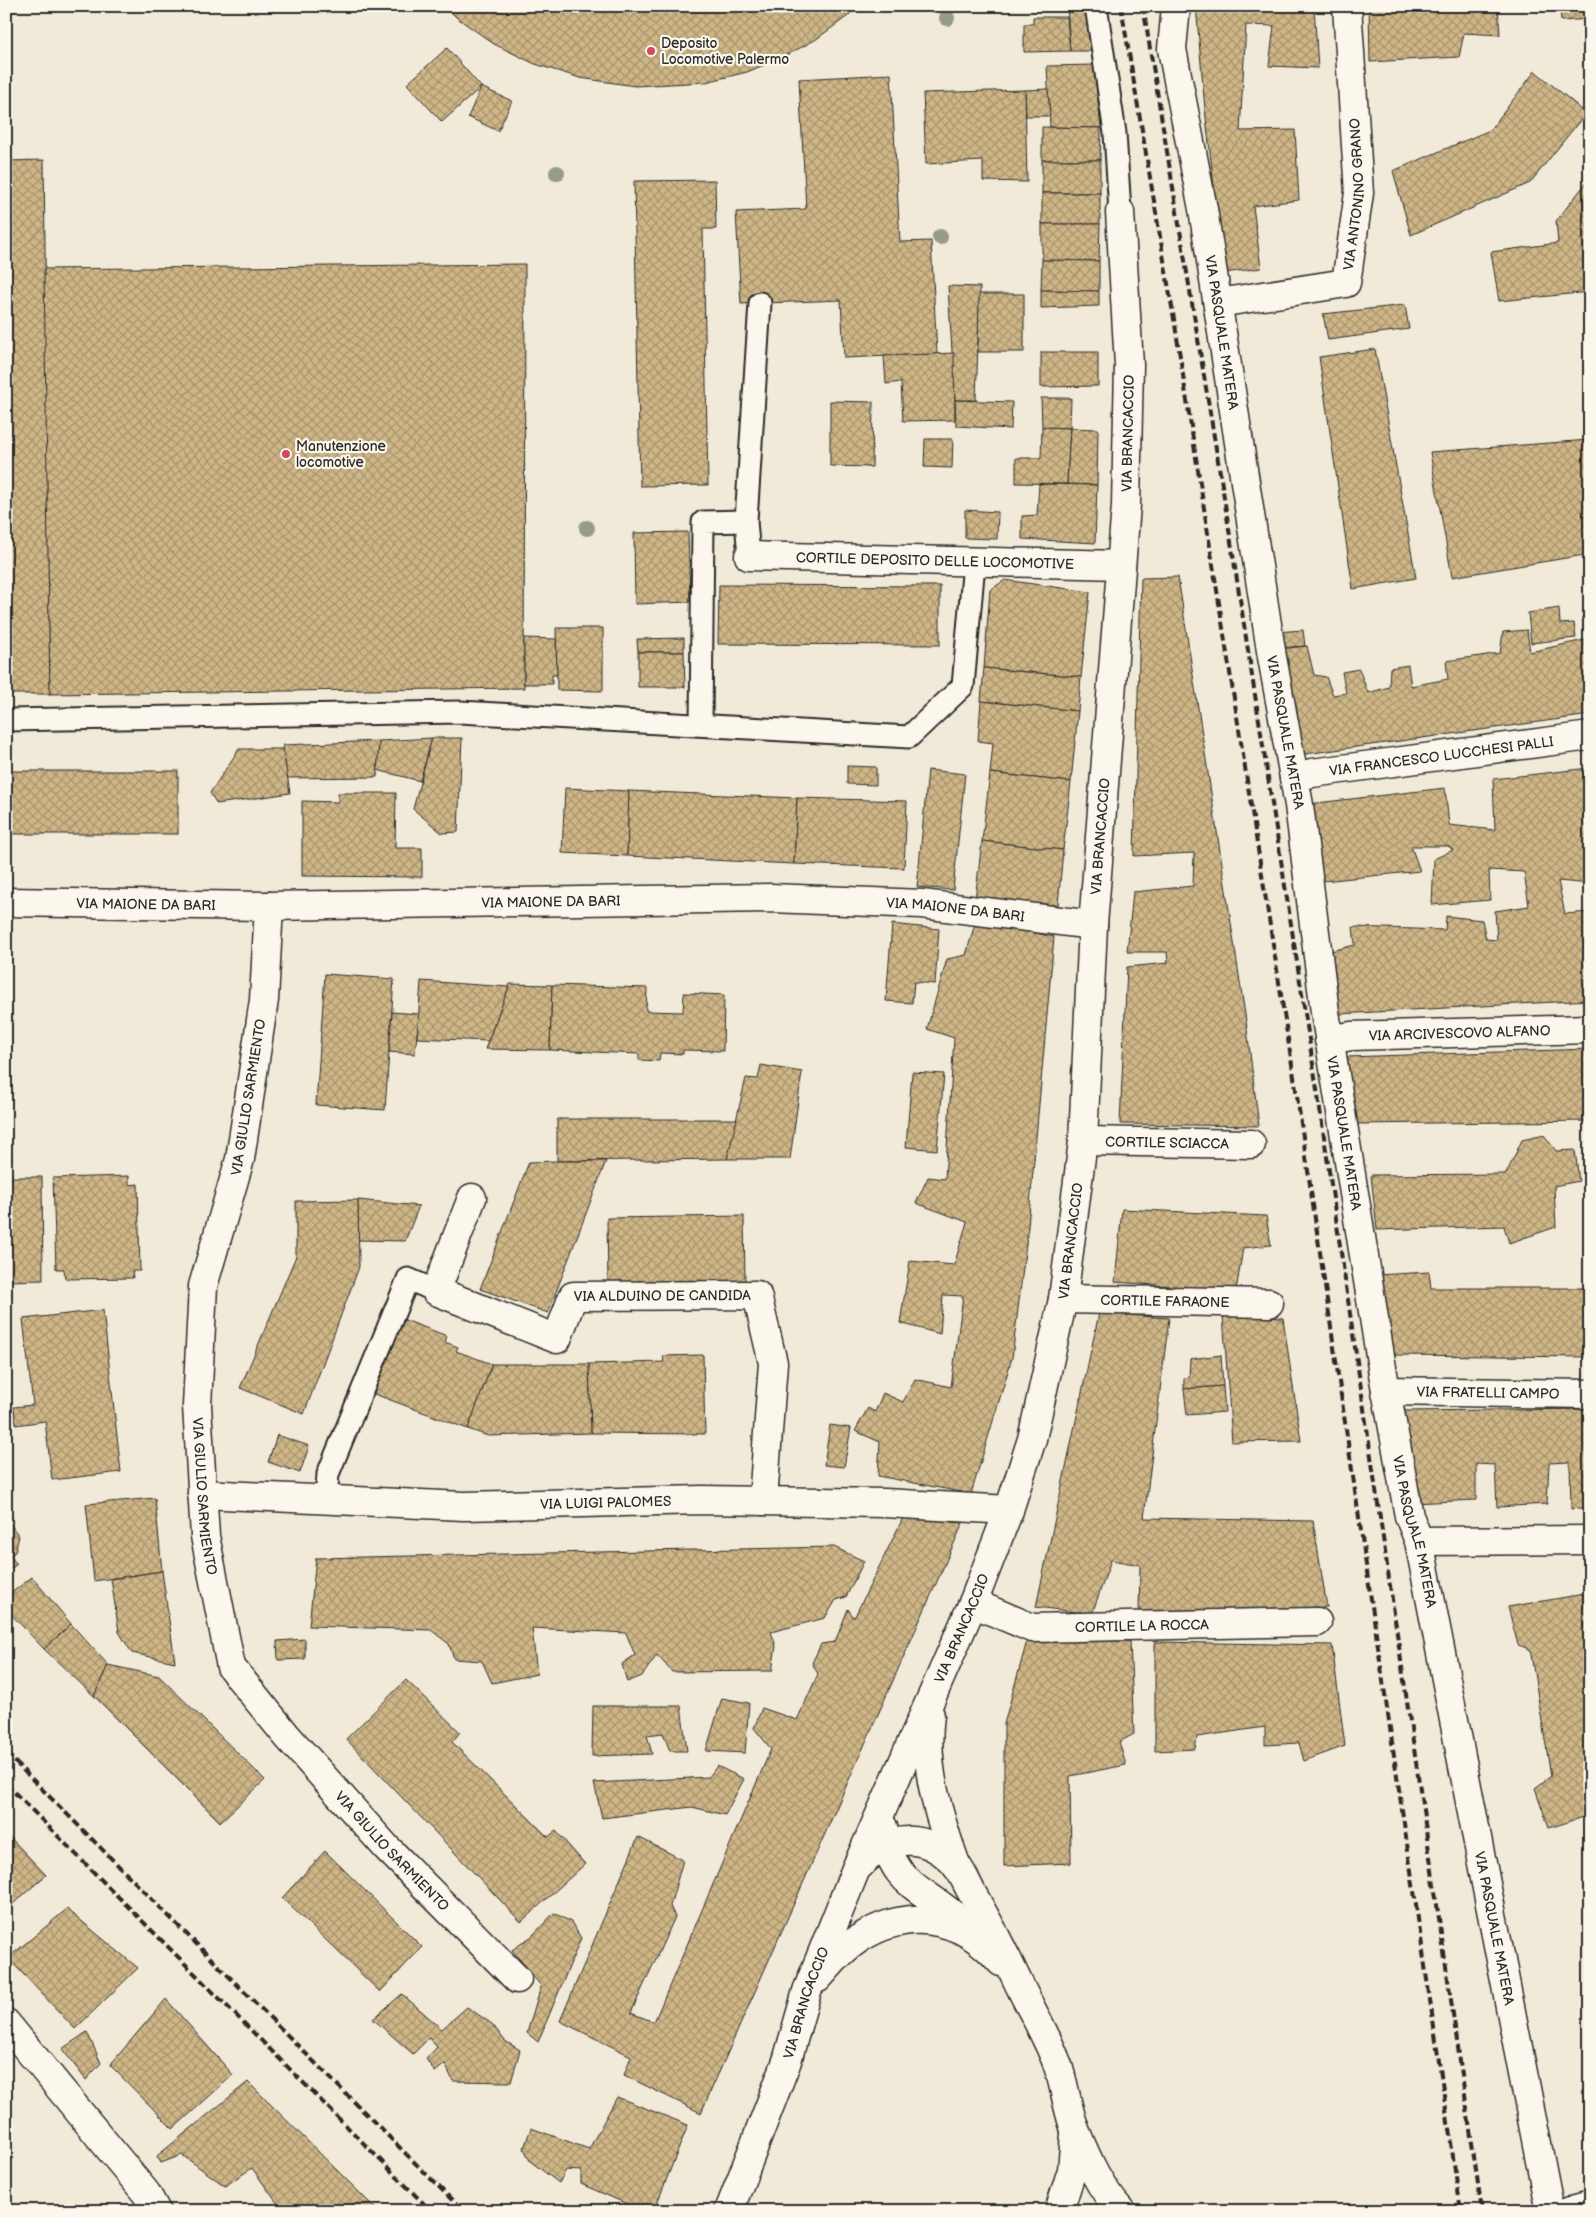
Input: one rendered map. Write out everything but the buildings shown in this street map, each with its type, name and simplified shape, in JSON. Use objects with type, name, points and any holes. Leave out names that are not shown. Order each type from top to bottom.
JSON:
[{"type":"street","name":"VIA PASQUALE MATERA","points":[[1176,6],[1172,49],[1203,209],[1272,657],[1294,777],[1329,1040],[1386,1391],[1409,1516],[1419,1542],[1550,2211]]},
{"type":"street","name":"VIA ANTONINO GRANO","points":[[1218,303],[1346,283],[1358,193],[1347,6]]},
{"type":"street","name":"VIA BRANCACCIO","points":[[729,2211],[788,2061],[807,1991],[886,1798],[973,1602],[1009,1510],[1032,1439],[1063,1298],[1083,1141],[1093,925],[1126,505],[1128,365],[1120,212]]},
{"type":"street","name":"CORTILE DEPOSITO DELLE LOCOMOTIVE","points":[[749,556],[974,563],[1121,565]]},
{"type":"street","name":"VIA FRANCESCO LUCCHESI PALLI","points":[[1294,777],[1590,736]]},
{"type":"street","name":"VIA MAIONE DA BARI","points":[[6,902],[268,906],[771,898],[922,904],[1093,925]]},
{"type":"street","name":"VIA GIULIO SARMIENTO","points":[[268,906],[264,1000],[240,1159],[203,1286],[197,1406],[204,1536],[231,1667],[287,1736],[386,1848],[517,1979]]},
{"type":"street","name":"VIA ARCIVESCOVO ALFANO","points":[[1329,1040],[1352,1036],[1590,1029]]},
{"type":"street","name":"CORTILE SCIACCA","points":[[1083,1141],[1251,1144]]},
{"type":"street","points":[[436,1292],[472,1198]]},
{"type":"street","name":"VIA ALDUINO DE CANDIDA","points":[[436,1292],[557,1338],[573,1296],[757,1295],[773,1363],[763,1502]]},
{"type":"street","name":"CORTILE FARAONE","points":[[1063,1298],[1269,1303]]},
{"type":"street","name":"VIA FRATELLI CAMPO","points":[[1386,1391],[1590,1394]]},
{"type":"street","name":"VIA LUIGI PALOMES","points":[[202,1494],[464,1506],[692,1500],[885,1503],[1009,1510]]},
{"type":"street","points":[[1419,1542],[1590,1540]]},
{"type":"street","name":"CORTILE LA ROCCA","points":[[973,1602],[1032,1628],[1317,1622]]},
{"type":"street","points":[[936,1685],[928,1734],[928,1750],[938,1808],[957,1867],[1000,1943],[1018,1983],[1037,2017],[1057,2063],[1075,2130],[1093,2171],[1121,2211]]},
{"type":"street","points":[[886,1798],[882,1827],[885,1844],[901,1876],[914,1888],[958,1919],[990,1949],[1018,1983]]},
{"type":"street","points":[[855,1871],[870,1855],[885,1844],[896,1841],[916,1841],[933,1847],[957,1867]]},
{"type":"street","points":[[807,1991],[850,1945],[862,1936],[890,1924],[903,1921],[929,1920],[950,1924],[977,1938]]},
{"type":"street","points":[[6,2023],[146,2193],[156,2211]]},
{"type":"street","points":[[1059,2211],[1072,2170],[1075,2130]]},
{"type":"street","points":[[1570,2211],[1590,2206]]},
{"type":"lane","points":[[1096,6],[1115,133],[1120,212]]},
{"type":"lane","points":[[749,556],[746,521],[760,303]]},
{"type":"lane","points":[[701,725],[703,522],[746,521]]},
{"type":"lane","points":[[6,720],[460,712],[910,737],[963,686],[974,563]]},
{"type":"lane","points":[[326,1500],[328,1474],[408,1279],[436,1292]]},
{"type":"railway","points":[[1121,6],[1175,325],[1297,1096],[1461,2211]]},
{"type":"railway","points":[[1143,6],[1223,491],[1318,1096],[1482,2211]]},
{"type":"railway","points":[[6,1753],[463,2211]]},
{"type":"railway","points":[[6,1784],[431,2211]]},
{"type":"place","name":"Deposito Locomotive Palermo","points":[[651,51]]},
{"type":"place","name":"Manutenzione locomotive","points":[[286,454]]}]
